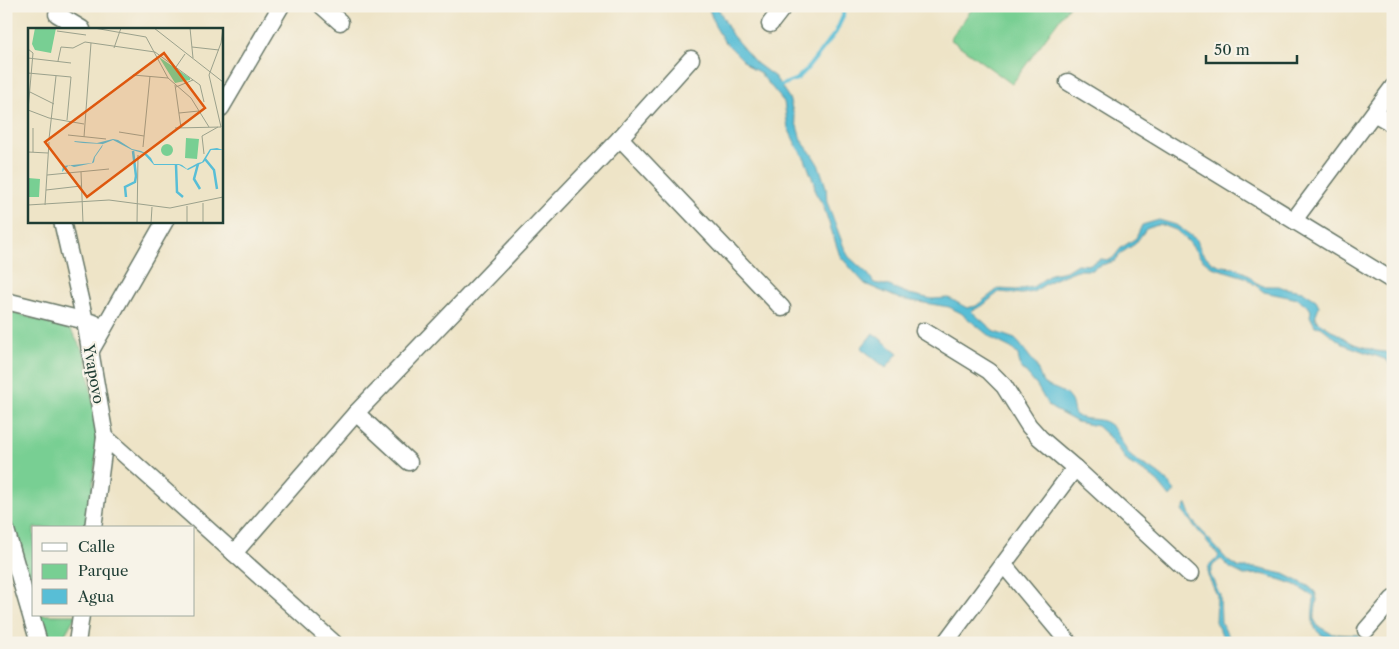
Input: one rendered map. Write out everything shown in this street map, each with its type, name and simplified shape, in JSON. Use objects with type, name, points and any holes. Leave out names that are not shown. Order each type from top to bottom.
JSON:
[{"type":"street","points":[[222,106],[281,6]]},
{"type":"street","points":[[322,6],[340,22]]},
{"type":"street","points":[[770,24],[784,6]]},
{"type":"street","points":[[57,16],[80,28]]},
{"type":"street","points":[[234,552],[356,413],[620,138],[691,59]]},
{"type":"street","points":[[1068,82],[1393,281]]},
{"type":"street","points":[[1294,220],[1393,87]]},
{"type":"street","points":[[1374,113],[1393,124]]},
{"type":"street","points":[[620,138],[782,308]]},
{"type":"street","name":"Yvapovo","points":[[62,222],[85,321],[105,437],[93,526]]},
{"type":"street","points":[[90,352],[164,222]]},
{"type":"street","points":[[6,301],[106,326]]},
{"type":"street","points":[[924,331],[988,371],[1004,386],[1029,426],[1040,438],[1190,574]]},
{"type":"street","points":[[356,413],[410,462]]},
{"type":"street","points":[[105,437],[334,643]]},
{"type":"street","points":[[945,643],[1075,468]]},
{"type":"street","points":[[6,530],[39,643]]},
{"type":"street","points":[[1004,564],[1069,643]]},
{"type":"street","points":[[1366,630],[1393,600]]},
{"type":"street","points":[[77,643],[81,616]]},
{"type":"green space","points":[[974,6],[1069,6],[1012,84],[950,39]]},
{"type":"green space","points":[[6,310],[71,330],[86,357],[98,438],[88,526],[32,526],[32,601],[20,570],[6,511]]},
{"type":"green space","points":[[37,616],[75,616],[60,643],[43,632]]},
{"type":"water","points":[[708,6],[717,6],[732,35],[756,63],[775,77],[789,98],[801,140],[819,166],[826,187],[827,202],[845,250],[849,257],[868,274],[874,283],[932,299],[949,298],[967,308],[976,306],[998,289],[1016,290],[1033,287],[1051,274],[1066,271],[1077,264],[1088,265],[1101,259],[1109,260],[1121,248],[1136,238],[1142,225],[1159,220],[1176,225],[1197,240],[1201,252],[1212,262],[1221,266],[1234,267],[1263,286],[1279,286],[1302,291],[1316,300],[1319,306],[1315,317],[1317,321],[1352,343],[1376,351],[1393,353],[1393,370],[1387,360],[1343,344],[1321,327],[1315,326],[1310,316],[1311,311],[1309,307],[1298,299],[1264,292],[1245,277],[1212,267],[1200,257],[1189,242],[1176,230],[1160,224],[1146,229],[1135,244],[1121,253],[1115,261],[1098,266],[1092,270],[1077,270],[1052,280],[1033,292],[1022,294],[999,292],[982,306],[971,311],[995,332],[1015,339],[1036,365],[1043,383],[1066,395],[1071,400],[1076,415],[1109,424],[1132,457],[1156,472],[1171,485],[1175,491],[1170,497],[1158,482],[1128,462],[1109,437],[1097,426],[1077,422],[1048,405],[1037,386],[1020,366],[1018,355],[1011,348],[993,339],[961,313],[949,307],[900,299],[865,284],[840,256],[823,205],[815,192],[814,183],[805,159],[788,128],[784,102],[759,72],[751,68],[724,41],[715,26]]},
{"type":"water","points":[[873,333],[898,353],[886,368],[861,348]]},
{"type":"water","points":[[1186,504],[1192,520],[1228,561],[1239,568],[1256,568],[1284,574],[1308,586],[1315,592],[1317,599],[1314,619],[1318,626],[1332,634],[1357,635],[1367,643],[1351,638],[1324,636],[1318,632],[1313,623],[1314,597],[1293,584],[1266,575],[1244,575],[1230,568],[1221,559],[1213,565],[1210,574],[1220,595],[1221,623],[1233,643],[1227,643],[1216,624],[1217,595],[1208,576],[1208,567],[1219,556],[1182,511]]},
{"type":"waterway","points":[[779,86],[797,79],[806,70],[836,32],[843,16],[844,6]]}]
